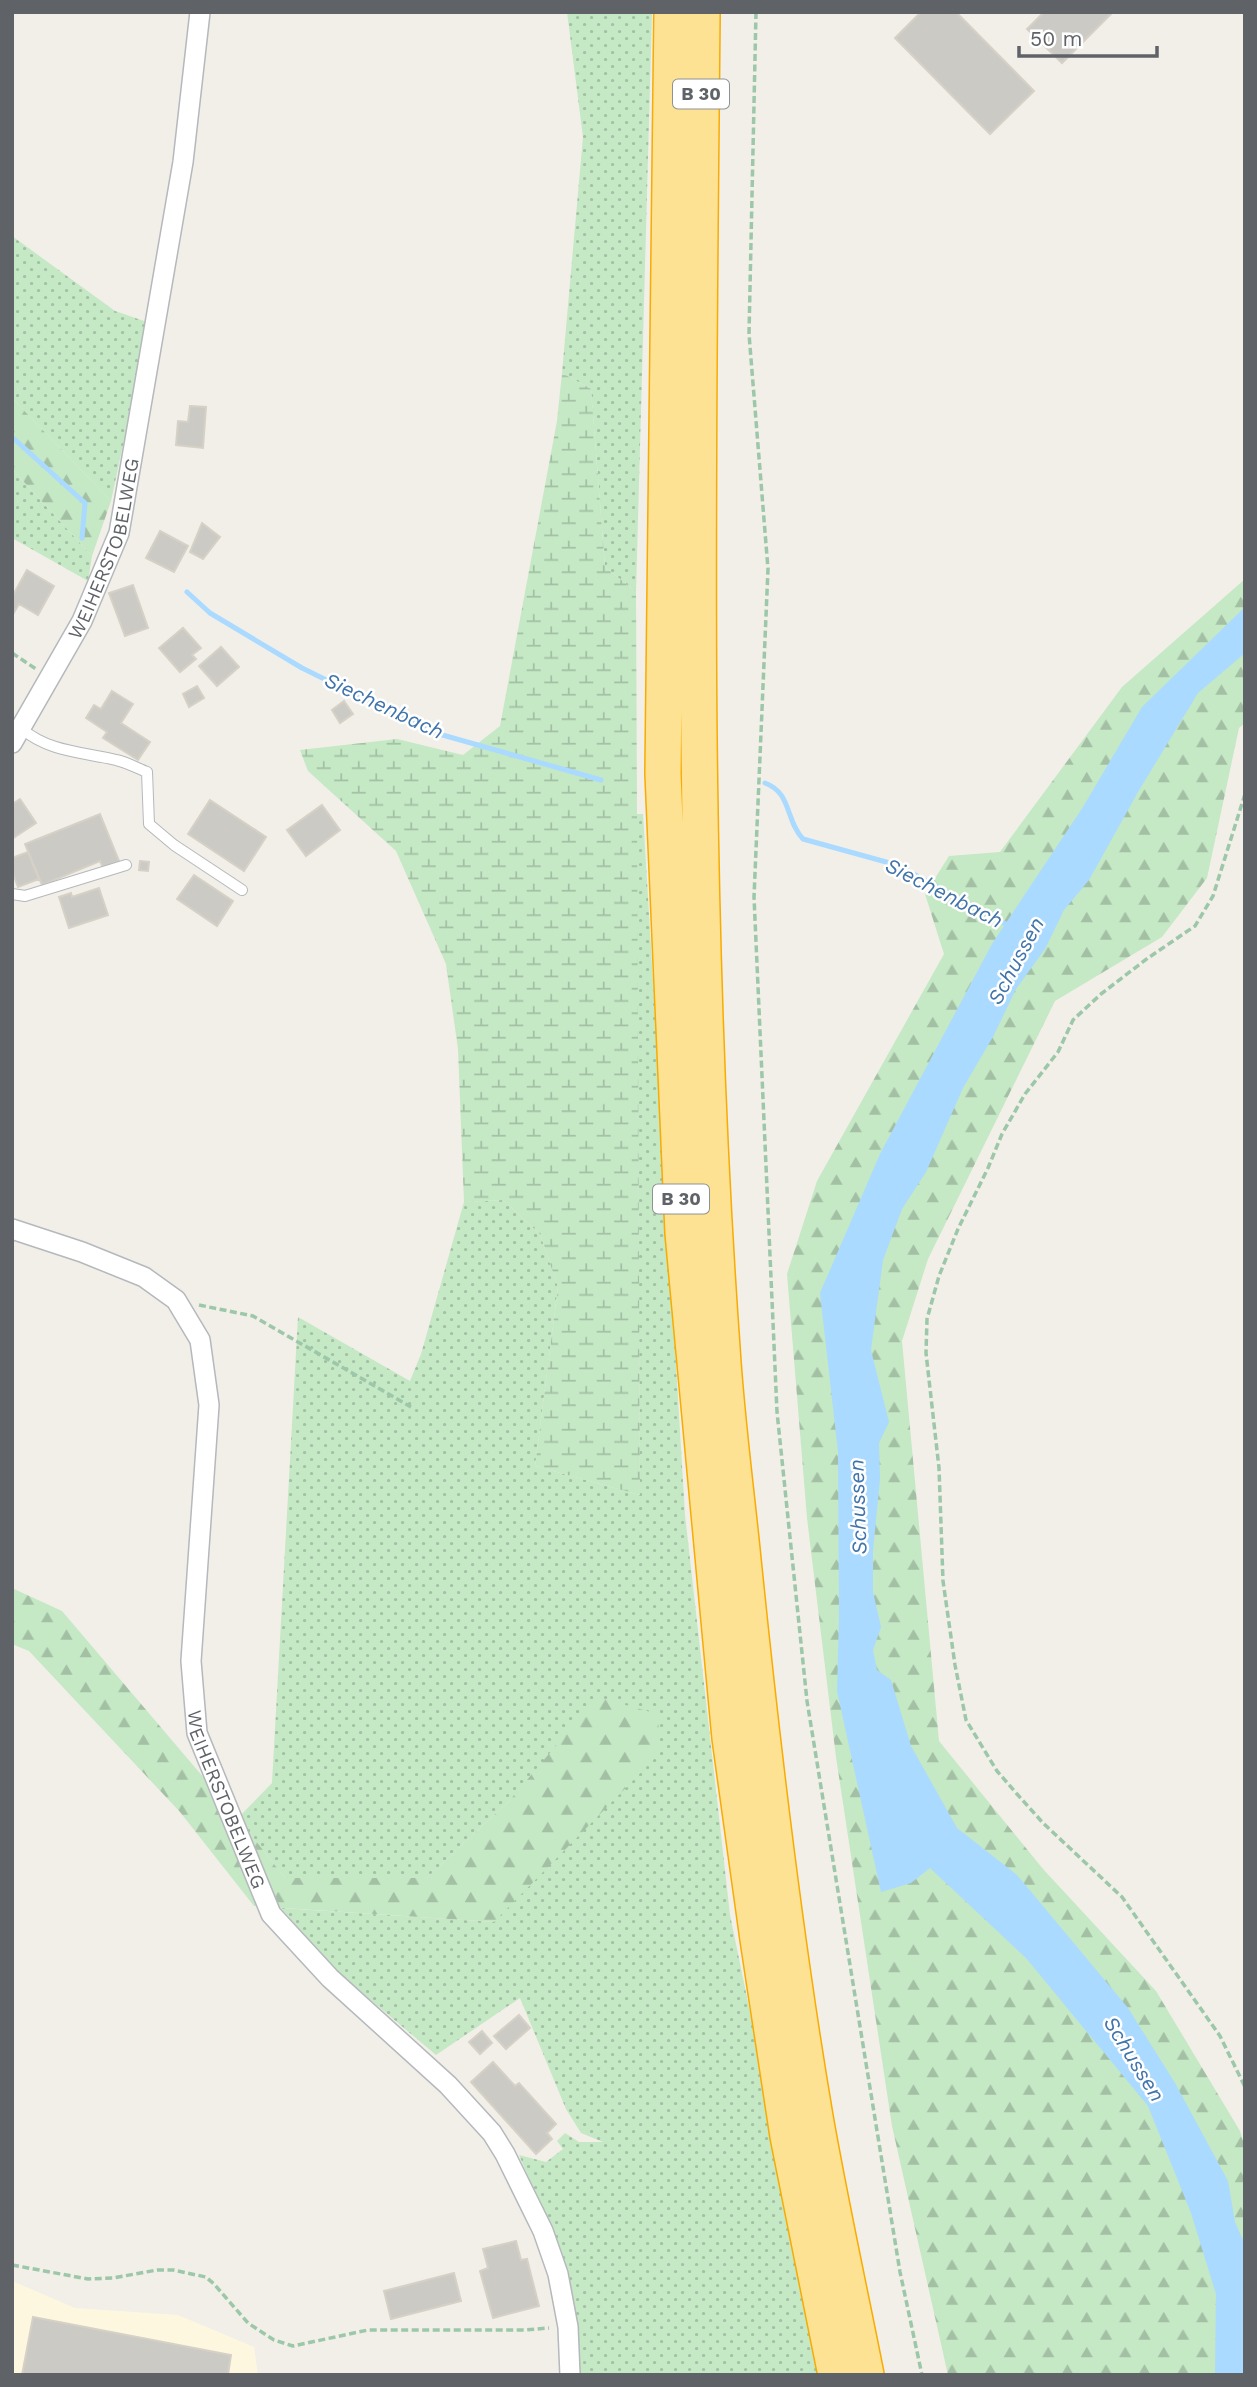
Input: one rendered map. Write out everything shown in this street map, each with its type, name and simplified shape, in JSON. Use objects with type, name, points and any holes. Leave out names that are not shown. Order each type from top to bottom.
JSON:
[{"type":"highway","name":"B 30","points":[[672,12],[663,774],[683,1233],[715,1602],[730,1738],[789,2136],[836,2375]]},
{"type":"highway","name":"B 30","points":[[702,12],[698,777],[706,1063],[722,1351],[760,1733],[816,2119],[866,2375]]},
{"type":"street","name":"WEIHERSTOBELWEG","points":[[17,736],[82,621],[119,533],[183,162],[200,12]]},
{"type":"street","name":"WEIHERSTOBELWEG","points":[[12,1229],[82,1252],[144,1277],[176,1300],[200,1340],[209,1405],[191,1661],[197,1733],[271,1914],[330,1978],[448,2085],[492,2133],[524,2190],[543,2231],[558,2274],[568,2327],[570,2375]]},
{"type":"lane","points":[[17,736],[30,737],[64,751],[118,760],[147,772],[149,824],[174,845],[242,890]]},
{"type":"lane","points":[[12,894],[25,896],[126,865]]},
{"type":"path","points":[[756,12],[749,334],[768,569],[754,897],[777,1412],[807,1701],[900,2272],[922,2375]]},
{"type":"path","points":[[12,653],[49,678]]},
{"type":"path","points":[[1245,793],[1213,896],[1195,926],[1101,994],[1073,1020],[1058,1052],[1025,1094],[1002,1134],[939,1276],[927,1319],[926,1353],[939,1468],[943,1581],[966,1720],[997,1771],[1017,1794],[1043,1823],[1122,1897],[1220,2036],[1245,2087]]},
{"type":"path","points":[[176,1300],[253,1316],[411,1407]]},
{"type":"path","points":[[12,2265],[88,2279],[113,2278],[157,2270],[206,2277],[248,2323],[274,2340],[288,2345],[299,2346],[368,2330],[524,2330],[568,2327]]},
{"type":"shaded area","points":[[12,2281],[75,2308],[178,2315],[254,2347],[258,2375],[12,2375]]},
{"type":"green space","points":[[567,12],[652,12],[636,592],[605,567],[591,389],[562,373],[583,137]]},
{"type":"green space","points":[[12,236],[115,311],[147,322],[111,501],[12,398]]},
{"type":"green space","points":[[562,373],[591,389],[605,567],[636,592],[640,1495],[535,1466],[558,1287],[540,1234],[503,1200],[464,1202],[458,1049],[446,964],[396,851],[308,771],[300,750],[397,739],[463,755],[500,726],[557,421]]},
{"type":"green space","points":[[12,398],[111,501],[92,556],[12,469]]},
{"type":"green space","points":[[12,469],[92,556],[88,581],[12,538]]},
{"type":"green space","points":[[1245,579],[1245,723],[1239,728],[1207,878],[1162,937],[1055,1001],[928,1259],[902,1341],[939,1741],[1043,1869],[1156,1991],[1240,2131],[1245,2147],[1245,2375],[948,2375],[892,2126],[836,1757],[807,1518],[787,1274],[817,1181],[944,954],[925,894],[949,856],[1000,852],[1122,687]]},
{"type":"green space","points":[[636,814],[643,814],[685,1515],[730,1915],[825,2375],[577,2375],[564,2262],[519,2155],[546,2162],[563,2149],[557,2141],[565,2133],[579,2142],[603,2142],[581,2133],[566,2109],[520,1998],[436,2055],[334,1969],[281,1908],[494,1922],[510,1800],[427,1878],[285,1878],[238,1818],[272,1783],[298,1317],[410,1381],[421,1354],[464,1202],[503,1200],[540,1234],[558,1287],[535,1466],[640,1495]]},
{"type":"green space","points":[[12,1588],[62,1611],[238,1818],[285,1878],[427,1878],[510,1800],[597,1697],[658,1714],[660,1753],[494,1922],[254,1906],[180,1812],[29,1651],[12,1644]]},
{"type":"water","name":"Schussen","points":[[1245,607],[1245,653],[1198,693],[1089,880],[1064,910],[1045,949],[1016,989],[994,1035],[963,1088],[926,1172],[902,1209],[883,1260],[871,1350],[889,1422],[879,1443],[880,1479],[873,1551],[873,1592],[881,1627],[873,1650],[877,1670],[891,1680],[911,1746],[957,1828],[1017,1875],[1128,2008],[1175,2083],[1228,2181],[1235,2222],[1245,2245],[1245,2375],[1215,2375],[1216,2294],[1191,2213],[1148,2106],[1026,1958],[930,1868],[911,1883],[881,1892],[837,1691],[838,1452],[820,1293],[880,1154],[992,944],[1083,807],[1142,707]]},
{"type":"building","points":[[921,12],[956,12],[1034,91],[990,134],[895,38]]},
{"type":"building","points":[[1044,12],[1113,12],[1062,63],[1027,29]]},
{"type":"building","points":[[190,406],[206,407],[203,448],[176,445],[178,421],[188,422]]},
{"type":"building","points":[[202,523],[220,537],[203,559],[190,552]]},
{"type":"building","points":[[160,531],[188,546],[174,572],[146,558]]},
{"type":"building","points":[[27,570],[54,586],[38,615],[19,604],[12,616],[12,597]]},
{"type":"building","points":[[133,585],[148,628],[125,636],[109,593]]},
{"type":"building","points":[[183,628],[201,648],[192,655],[196,659],[180,672],[159,648]]},
{"type":"building","points":[[221,647],[239,667],[217,686],[199,666]]},
{"type":"building","points":[[197,686],[204,698],[189,707],[183,694]]},
{"type":"building","points":[[112,691],[133,704],[121,723],[150,742],[138,760],[103,738],[107,732],[86,718],[94,705],[101,709]]},
{"type":"building","points":[[344,701],[353,714],[340,723],[332,710]]},
{"type":"building","points":[[20,799],[36,823],[12,839],[12,804]]},
{"type":"building","points":[[210,800],[266,837],[244,871],[188,834]]},
{"type":"building","points":[[322,805],[340,830],[306,856],[287,830]]},
{"type":"building","points":[[100,814],[119,861],[103,868],[100,861],[42,885],[25,844]]},
{"type":"building","points":[[28,852],[39,879],[18,887],[12,871],[12,858]]},
{"type":"building","points":[[140,861],[149,862],[148,871],[139,870]]},
{"type":"building","points":[[194,875],[233,901],[217,926],[177,899]]},
{"type":"building","points":[[99,888],[108,915],[69,928],[59,897],[71,893],[72,897]]},
{"type":"building","points":[[519,2015],[530,2028],[506,2049],[494,2036]]},
{"type":"building","points":[[482,2031],[492,2043],[480,2054],[469,2042]]},
{"type":"building","points":[[493,2062],[515,2086],[519,2083],[556,2124],[547,2133],[552,2139],[536,2154],[471,2082]]},
{"type":"building","points":[[516,2241],[521,2260],[527,2259],[539,2306],[493,2318],[480,2271],[488,2268],[483,2249]]},
{"type":"building","points":[[454,2273],[461,2301],[391,2319],[384,2291]]},
{"type":"building","points":[[33,2317],[231,2355],[228,2375],[22,2375]]},
{"type":"waterway","name":"Siechenbach","points":[[12,437],[85,503],[82,538]]},
{"type":"waterway","name":"Siechenbach","points":[[187,592],[210,613],[302,668],[432,732],[601,780]]},
{"type":"waterway","name":"Siechenbach","points":[[765,783],[780,793],[793,824],[803,839],[897,865],[1011,927]]}]
